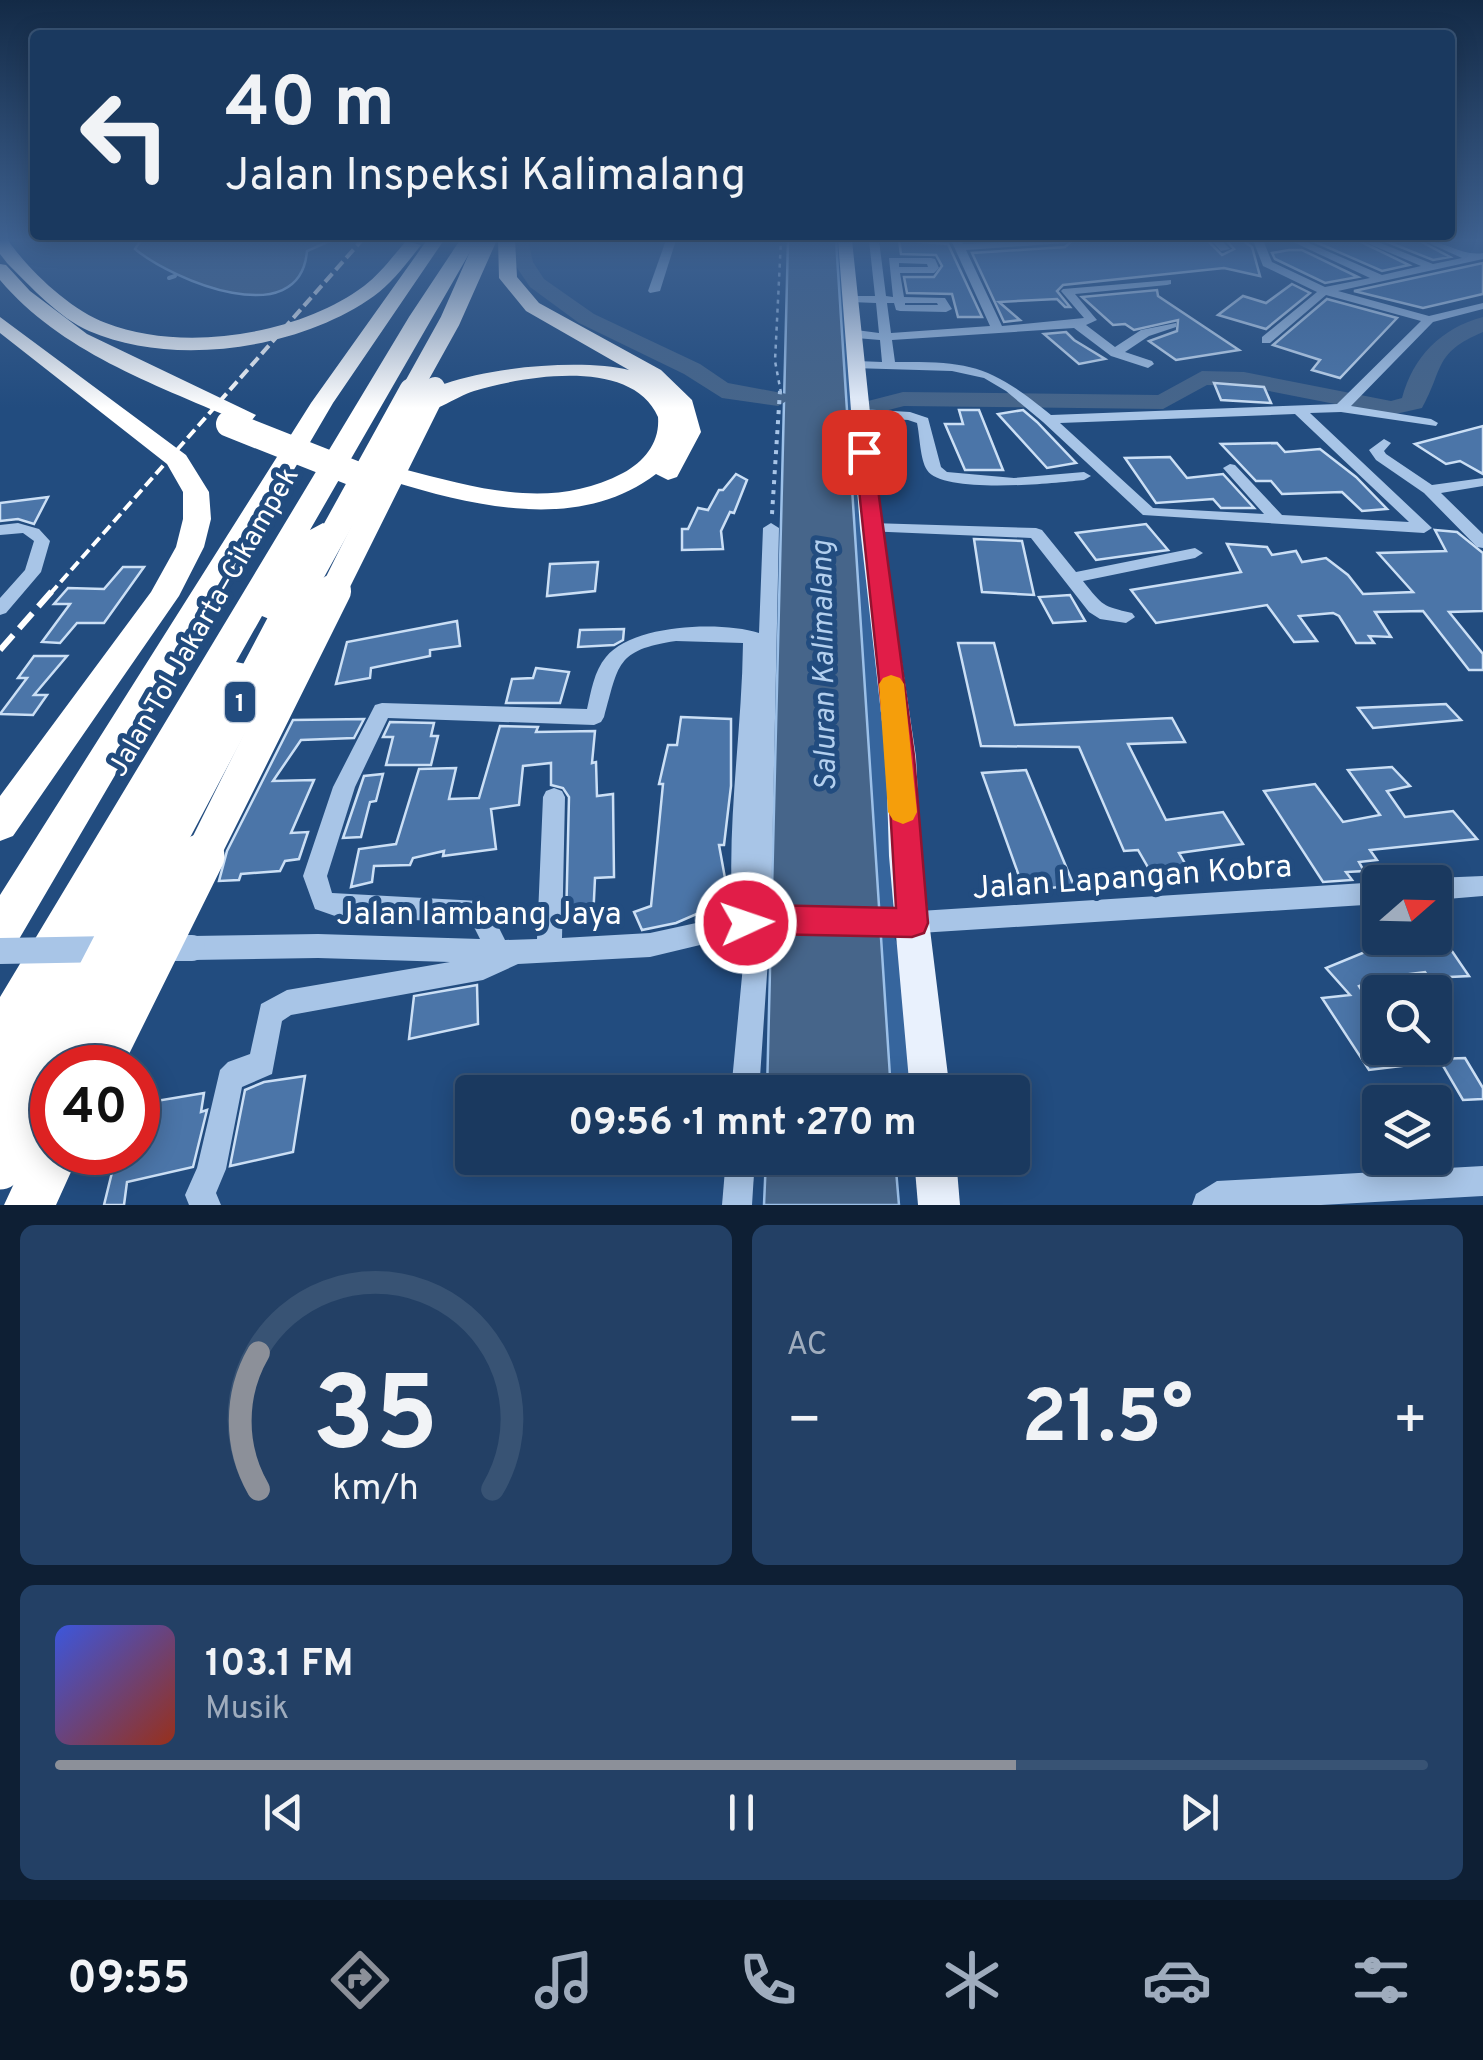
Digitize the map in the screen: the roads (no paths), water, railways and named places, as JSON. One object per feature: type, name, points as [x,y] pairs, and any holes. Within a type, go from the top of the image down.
[{"type":"highway","points":[[23,296],[31,306],[94,345],[237,420]]},
{"type":"highway","points":[[56,296],[96,327],[138,340],[184,342],[281,329],[342,307],[360,296]]},
{"type":"highway","name":"Jalan Tol Jakarta–Cikampek","points":[[0,932],[322,403],[396,296]]},
{"type":"highway","name":"Jalan Tol Jakarta–Cikampek","points":[[0,1040],[431,296]]},
{"type":"highway","name":"1","points":[[0,1168],[234,714],[461,296]]},
{"type":"highway","name":"1","points":[[108,1045],[480,296]]},
{"type":"highway","points":[[0,297],[90,359],[237,420],[493,517],[562,517],[614,504],[651,486],[688,445],[692,429],[685,404],[666,384],[562,327],[524,296]]},
{"type":"highway","points":[[0,323],[177,460],[196,492],[197,519],[190,547],[164,596],[0,825]]},
{"type":"highway","points":[[0,1102],[293,578],[386,432],[432,397],[469,383],[550,370],[583,370],[630,380],[659,399],[670,424],[668,441],[653,464],[632,479],[573,500],[540,504],[481,500],[396,482]]},
{"type":"highway","points":[[30,1205],[44,1175]]},
{"type":"main road","points":[[851,296],[872,528],[900,756],[900,923],[927,1075]]},
{"type":"main road","points":[[936,1175],[939,1205]]},
{"type":"street","points":[[883,296],[889,367]]},
{"type":"street","points":[[851,300],[898,300],[898,296]]},
{"type":"street","points":[[982,296],[997,328]]},
{"type":"street","points":[[856,334],[888,337],[1092,320],[1072,296]]},
{"type":"street","points":[[1266,340],[1318,296]]},
{"type":"street","points":[[1343,296],[1430,320]]},
{"type":"street","points":[[1346,402],[1430,320],[1483,306]]},
{"type":"street","points":[[1077,324],[1115,353],[1148,364]]},
{"type":"street","points":[[1115,353],[1145,333],[1172,325]]},
{"type":"street","points":[[856,365],[966,370],[987,375],[1048,419],[1149,512],[1424,528],[1300,410]]},
{"type":"street","points":[[1048,419],[1300,410],[1346,402],[1431,423]]},
{"type":"street","points":[[860,413],[910,416],[922,421],[934,469],[943,476],[1014,483],[1084,476]]},
{"type":"street","points":[[1384,443],[1376,450],[1381,457],[1429,490],[1483,543]]},
{"type":"street","points":[[1230,468],[1278,520]]},
{"type":"street","points":[[1429,490],[1483,482]]},
{"type":"street","points":[[0,530],[21,527],[36,532],[42,541],[34,572],[0,610]]},
{"type":"street","points":[[747,1075],[771,528]]},
{"type":"street","points":[[872,528],[1036,532],[1095,608],[1106,615],[1126,617]]},
{"type":"street","points":[[1072,578],[1195,553]]},
{"type":"street","points":[[206,1205],[200,1195],[212,1169],[230,1080],[238,1072],[259,1067],[265,1059],[270,1013],[301,1000],[483,968],[508,952],[479,912],[335,906],[323,900],[314,876],[344,787],[382,710],[594,717],[609,665],[625,650],[660,636],[698,632],[752,637],[752,710],[741,868],[756,921]]},
{"type":"street","points":[[548,950],[554,797]]},
{"type":"street","points":[[1452,888],[1483,886]]},
{"type":"street","name":"Jalan Lapangan Kobra","points":[[900,923],[1362,893]]},
{"type":"street","points":[[756,921],[900,923]]},
{"type":"street","name":"Jalan lambang Jaya","points":[[0,951],[318,946],[508,952],[650,945],[756,921]]},
{"type":"street","points":[[737,1205],[739,1175]]},
{"type":"street","points":[[1207,1205],[1217,1196],[1483,1181]]},
{"type":"water","name":"Saluran Kalimalang","points":[[787,296],[840,296],[890,1075],[767,1075]]},
{"type":"water","points":[[765,1175],[896,1175],[899,1205],[764,1205]]},
{"type":"waterway","points":[[552,296],[586,319],[692,369],[719,388],[744,396],[778,399]]},
{"type":"waterway","points":[[877,406],[903,399],[1163,402],[1202,378],[1244,379],[1391,408],[1413,403],[1422,375],[1436,353],[1456,337],[1483,324]]},
{"type":"railway","points":[[50,594],[312,296]]},
{"type":"railway","points":[[0,650],[52,591]]}]
